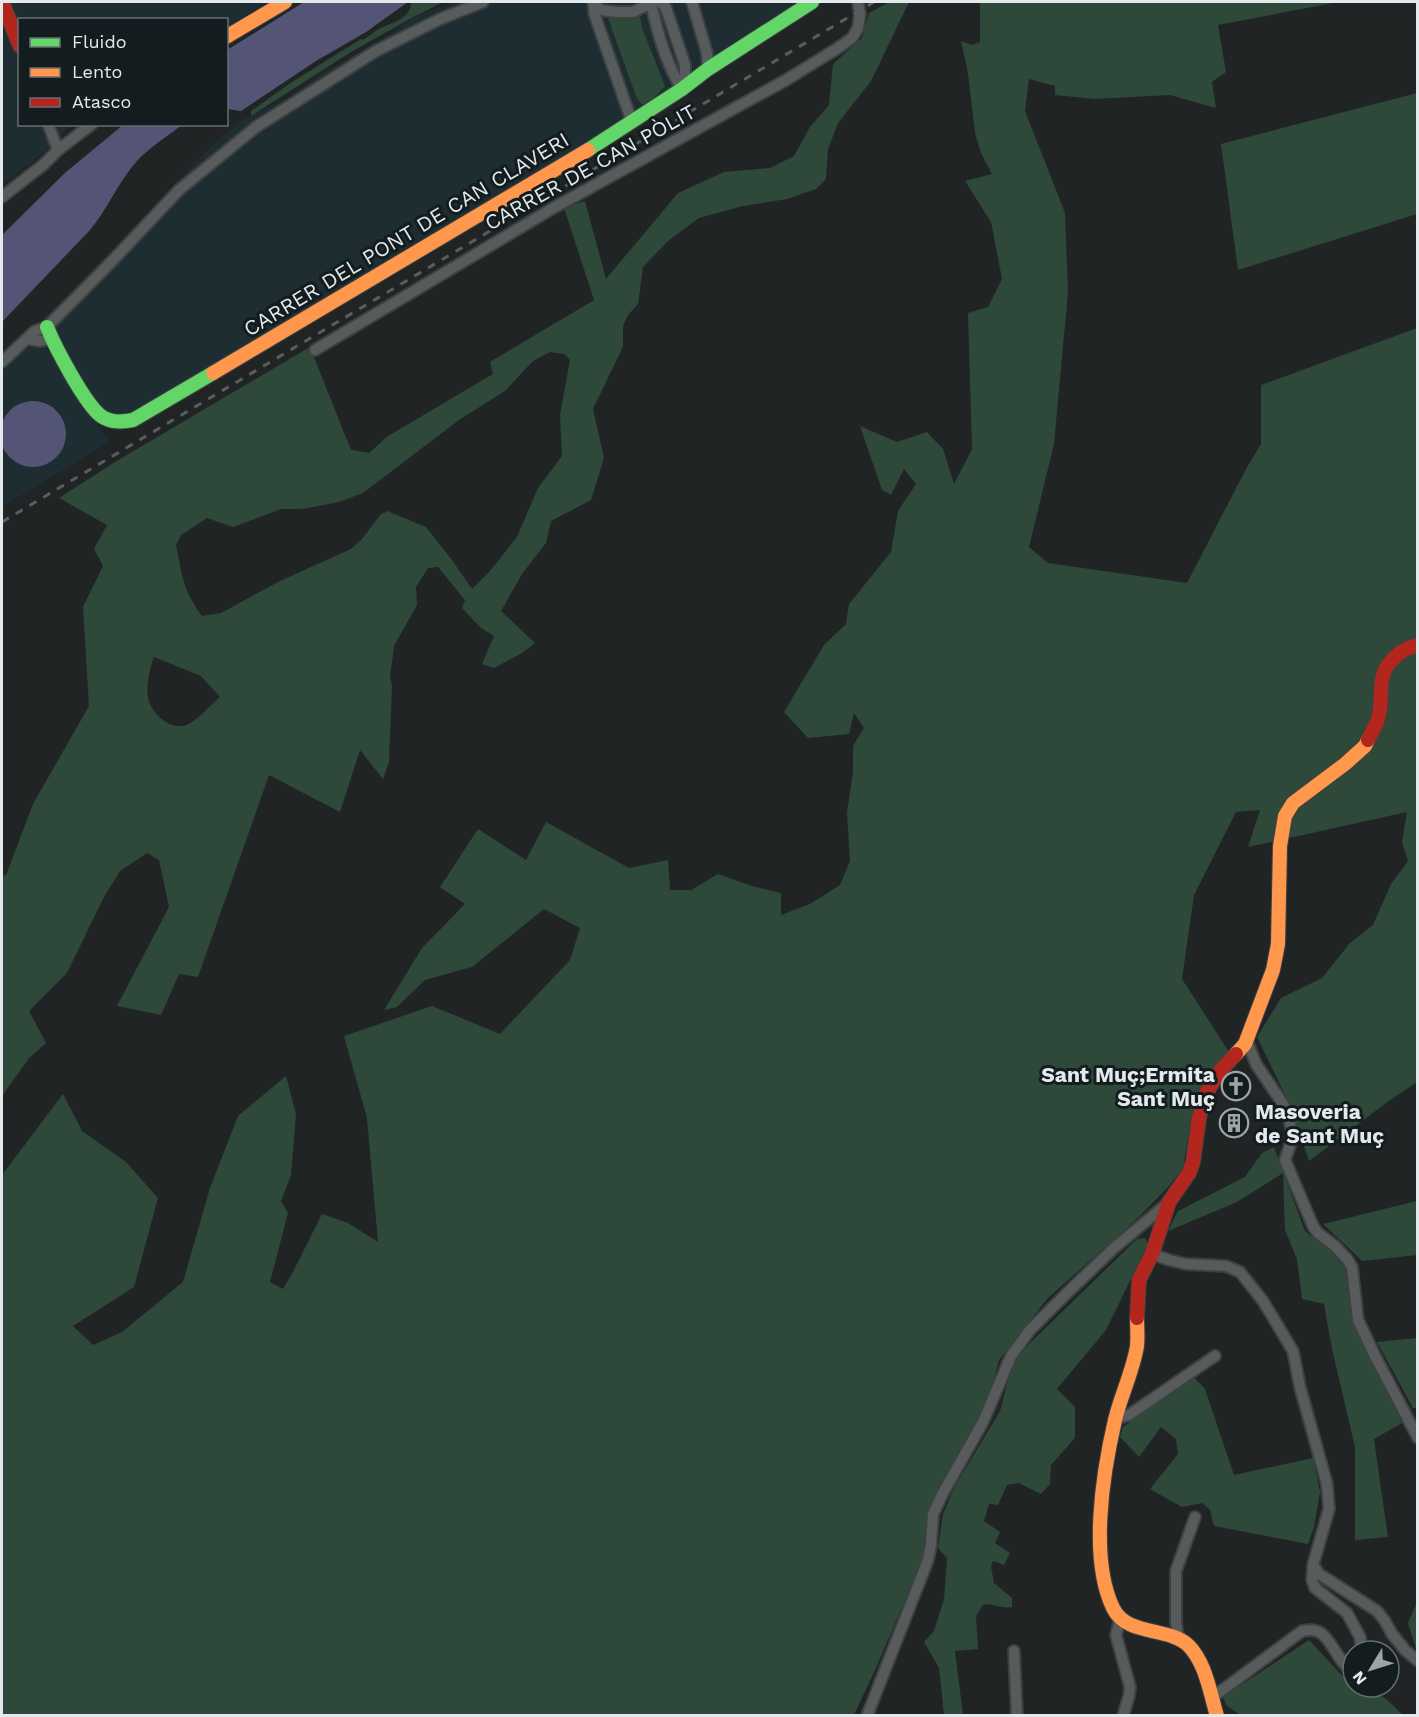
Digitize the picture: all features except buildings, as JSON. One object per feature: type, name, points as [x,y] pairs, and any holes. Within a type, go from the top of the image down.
[{"type":"street","points":[[2,2],[18,41]]},
{"type":"street","points":[[228,36],[285,2]]},
{"type":"street","points":[[2,362],[28,339],[40,341],[49,333],[179,190],[256,127],[376,51],[440,19],[483,2]]},
{"type":"street","points":[[594,2],[601,9],[633,12],[655,2]]},
{"type":"street","points":[[594,2],[594,13],[632,122]]},
{"type":"street","points":[[655,2],[654,17],[667,59],[682,89]]},
{"type":"street","points":[[655,2],[666,8],[685,65],[682,89]]},
{"type":"street","points":[[692,2],[707,53],[708,69]]},
{"type":"street","name":"CARRER DEL PONT DE CAN CLAVERI","points":[[49,333],[90,406],[101,416],[116,422],[133,420],[584,153],[812,2]]},
{"type":"street","name":"CARRER DE CAN PÒLIT","points":[[315,350],[555,207],[786,80],[838,48],[852,38],[858,28],[860,14],[858,2]]},
{"type":"street","points":[[49,126],[58,150]]},
{"type":"street","points":[[2,197],[89,126]]},
{"type":"street","points":[[867,1716],[928,1560],[933,1514],[983,1422],[1011,1356],[1030,1330],[1065,1295],[1171,1198],[1189,1173],[1193,1162],[1201,1104],[1219,1072],[1247,1041],[1276,958],[1279,927],[1279,859],[1285,816],[1293,803],[1302,795],[1345,764],[1365,746],[1378,720],[1382,700],[1382,678],[1399,652],[1418,645]]},
{"type":"street","points":[[1247,1041],[1256,1064],[1287,1110],[1293,1137],[1285,1160],[1306,1212],[1318,1233],[1335,1246],[1352,1267],[1358,1320],[1388,1383],[1418,1438]]},
{"type":"street","points":[[1171,1198],[1152,1254],[1139,1280],[1137,1345],[1115,1419],[1105,1472],[1099,1530],[1104,1581],[1113,1609],[1120,1619],[1147,1630],[1178,1638],[1189,1646],[1203,1667],[1217,1716]]},
{"type":"street","points":[[1152,1254],[1186,1264],[1226,1266],[1240,1272],[1263,1301],[1293,1351],[1300,1387],[1327,1484],[1329,1509],[1313,1565],[1312,1580],[1315,1588],[1347,1613],[1360,1639]]},
{"type":"street","points":[[1115,1419],[1130,1415],[1215,1356]]},
{"type":"street","points":[[1178,1638],[1176,1571],[1195,1517]]},
{"type":"street","points":[[1313,1565],[1319,1574],[1377,1611],[1405,1650],[1418,1661]]},
{"type":"street","points":[[1120,1619],[1116,1635],[1130,1687],[1123,1716]]},
{"type":"street","points":[[1213,1697],[1302,1631],[1313,1630],[1322,1634],[1341,1660]]},
{"type":"street","points":[[1014,1651],[1017,1716]]},
{"type":"shaded area","points":[[2,2],[268,2],[228,26],[228,18],[18,18],[18,126],[70,126],[44,153],[2,184]]},
{"type":"shaded area","points":[[456,2],[824,2],[722,67],[653,117],[172,401],[107,425],[36,326],[94,271],[209,148],[240,121],[287,98],[321,74],[392,33],[415,16]]},
{"type":"shaded area","points":[[34,347],[51,352],[82,407],[111,441],[2,507],[2,368],[18,353]]},
{"type":"green space","points":[[413,2],[444,2],[351,52],[251,116],[251,111],[292,82],[361,39],[363,40],[404,17]]},
{"type":"green space","points":[[889,2],[909,2],[871,81],[838,123],[828,149],[826,179],[816,189],[787,199],[743,206],[699,218],[668,241],[643,267],[638,304],[628,315],[623,326],[623,347],[593,409],[604,458],[591,500],[551,521],[546,543],[522,574],[501,611],[535,643],[494,668],[482,664],[494,636],[481,628],[462,608],[465,600],[438,567],[428,568],[416,587],[417,605],[394,646],[390,678],[392,685],[389,762],[383,779],[360,750],[340,812],[269,775],[198,977],[179,974],[161,1015],[117,1006],[169,907],[159,860],[147,853],[120,871],[104,897],[67,973],[29,1011],[46,1043],[29,1058],[2,1096],[2,876],[6,875],[33,804],[89,706],[83,607],[103,566],[94,549],[107,525],[59,498],[115,462],[310,347],[351,450],[369,453],[388,436],[493,374],[490,362],[594,300],[564,208],[585,201],[606,279],[678,193],[724,172],[770,168],[794,156],[810,127],[829,105],[833,64],[862,38],[869,13]],"holes":[[[550,352],[564,354],[570,360],[560,415],[562,456],[538,488],[517,537],[490,571],[472,589],[426,527],[387,511],[380,515],[362,539],[351,549],[280,581],[221,613],[202,616],[187,590],[182,574],[176,545],[181,535],[207,518],[233,527],[281,509],[302,509],[339,502],[363,493],[459,420],[505,391],[533,361]],[[154,657],[201,676],[220,697],[189,724],[182,726],[169,724],[157,715],[148,697],[149,677]]]},
{"type":"green space","points":[[980,2],[1338,2],[1218,25],[1226,72],[1212,82],[1216,108],[1170,95],[1095,99],[1055,95],[1055,86],[1029,79],[1025,111],[1065,213],[1068,292],[1054,444],[1029,547],[1048,563],[1187,583],[1261,444],[1261,385],[1417,328],[1417,1082],[1309,1161],[1290,1105],[1257,1037],[1281,998],[1322,978],[1350,943],[1373,925],[1391,884],[1408,861],[1402,842],[1407,812],[1248,847],[1260,810],[1236,812],[1194,895],[1182,979],[1229,1052],[1202,1086],[1192,1115],[1183,1168],[1140,1216],[1048,1298],[999,1360],[993,1383],[975,1426],[928,1513],[925,1553],[854,1715],[2,1715],[2,1175],[63,1094],[82,1131],[126,1162],[158,1198],[134,1287],[73,1326],[93,1345],[122,1332],[183,1282],[210,1188],[238,1116],[286,1076],[296,1114],[291,1175],[281,1201],[288,1213],[270,1282],[283,1289],[322,1214],[348,1223],[378,1242],[367,1118],[344,1036],[432,1006],[500,1034],[570,960],[580,928],[544,909],[472,967],[425,980],[397,1007],[384,1010],[422,948],[465,904],[440,887],[478,829],[526,860],[546,822],[629,868],[668,860],[670,890],[691,890],[718,874],[781,893],[781,915],[810,904],[840,885],[850,861],[847,813],[853,772],[853,746],[864,728],[854,713],[849,734],[808,738],[784,712],[824,645],[846,624],[849,604],[891,552],[898,511],[916,484],[904,469],[891,495],[882,490],[860,426],[897,442],[927,432],[943,449],[954,484],[972,449],[968,313],[988,307],[1002,279],[991,222],[965,181],[992,174],[981,153],[975,133],[968,73],[961,41],[972,45],[980,42]]},
{"type":"green space","points":[[640,15],[642,28],[665,86],[652,100],[643,105],[637,99],[608,18]]},
{"type":"green space","points":[[1417,93],[1417,214],[1238,270],[1221,144]]},
{"type":"green space","points":[[1274,1147],[1305,1231],[1332,1252],[1345,1268],[1351,1316],[1402,1423],[1374,1439],[1388,1537],[1355,1540],[1355,1447],[1324,1304],[1302,1299],[1297,1259],[1285,1230],[1283,1173],[1237,1202],[1168,1231],[1178,1211],[1245,1177],[1262,1153]]},
{"type":"green space","points":[[1417,1201],[1417,1255],[1362,1261],[1323,1224]]},
{"type":"green space","points":[[1145,1238],[1148,1244],[1106,1330],[1057,1389],[1075,1407],[1075,1438],[1051,1465],[1050,1484],[1041,1494],[1019,1483],[1007,1485],[998,1505],[989,1504],[984,1521],[1000,1532],[995,1543],[1010,1553],[1004,1565],[993,1561],[991,1567],[994,1583],[1012,1598],[1012,1607],[983,1605],[976,1616],[978,1649],[955,1651],[963,1715],[944,1715],[939,1668],[924,1642],[934,1631],[944,1599],[947,1558],[938,1548],[943,1514],[955,1486],[1000,1411],[1008,1380],[1017,1358],[1137,1239]]},
{"type":"green space","points":[[1417,1338],[1417,1408],[1413,1408],[1377,1342]]},
{"type":"green space","points":[[1194,1377],[1205,1389],[1234,1475],[1313,1458],[1320,1492],[1314,1527],[1308,1544],[1214,1526],[1210,1510],[1202,1503],[1182,1507],[1150,1489],[1178,1454],[1176,1439],[1161,1427],[1139,1457],[1120,1437],[1123,1427]]},
{"type":"green space","points":[[1417,1602],[1417,1652],[1408,1623]]},
{"type":"green space","points":[[1309,1640],[1341,1674],[1341,1699],[1385,1699],[1403,1715],[1240,1715],[1226,1705],[1223,1697]]},
{"type":"water","points":[[304,2],[408,2],[366,32],[316,61],[241,111],[228,109],[228,49]]},
{"type":"water","points":[[122,126],[181,126],[137,161],[90,230],[2,322],[2,235],[66,172]]},
{"type":"water","points":[[33,401],[46,403],[56,411],[64,421],[66,434],[64,447],[56,457],[46,465],[33,467],[20,465],[10,457],[2,447],[0,434],[2,421],[10,411],[20,403]]},
{"type":"railway","points":[[2,522],[874,2]]},
{"type":"traffic: fast","points":[[588,150],[812,2]]},
{"type":"traffic: fast","points":[[47,327],[79,388],[94,410],[109,420],[133,420],[213,373]]},
{"type":"traffic: slow","points":[[228,36],[285,2]]},
{"type":"traffic: slow","points":[[213,373],[588,150]]},
{"type":"traffic: slow","points":[[1236,1054],[1245,1044],[1273,970],[1278,944],[1280,846],[1285,816],[1293,803],[1345,764],[1365,746],[1368,740]]},
{"type":"traffic: slow","points":[[1137,1318],[1135,1355],[1115,1420],[1106,1464],[1100,1515],[1102,1565],[1106,1588],[1119,1617],[1137,1627],[1180,1639],[1188,1645],[1203,1669],[1217,1716]]},
{"type":"traffic: jam","points":[[2,2],[18,41]]},
{"type":"traffic: jam","points":[[1368,740],[1379,714],[1382,680],[1386,668],[1400,653],[1418,645]]},
{"type":"traffic: jam","points":[[1137,1318],[1139,1280],[1152,1254],[1169,1202],[1189,1173],[1193,1162],[1204,1097],[1219,1072],[1236,1054]]},
{"type":"place","name":"Sant Muç;Ermita Sant Muç","points":[[1236,1086]]},
{"type":"place","name":"Masoveria de Sant Muç","points":[[1234,1123]]}]
